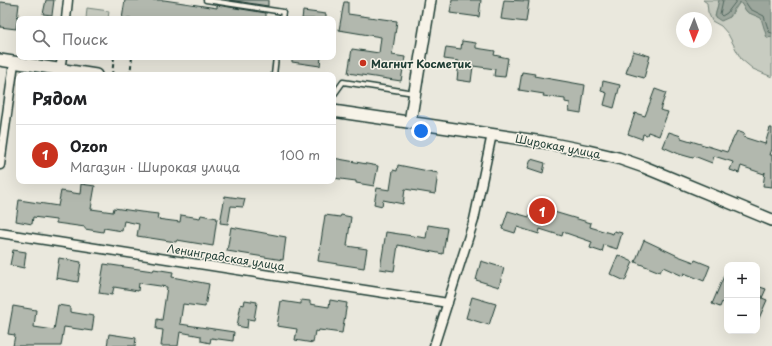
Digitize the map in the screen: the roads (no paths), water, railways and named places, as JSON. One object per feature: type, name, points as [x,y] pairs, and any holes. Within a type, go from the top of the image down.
[{"type":"street","points":[[66,16],[68,0]]},
{"type":"street","points":[[410,122],[430,0]]},
{"type":"street","points":[[0,60],[74,72]]},
{"type":"street","points":[[60,70],[62,60]]},
{"type":"street","points":[[0,165],[14,63]]},
{"type":"street","name":"Широкая улица","points":[[336,111],[492,134],[588,150],[644,167],[772,220]]},
{"type":"street","points":[[434,346],[474,220],[492,134]]},
{"type":"street","name":"Ленинградская улица","points":[[0,234],[448,303]]},
{"type":"lane","points":[[206,0],[283,12],[282,16]]},
{"type":"lane","points":[[274,72],[276,60]]},
{"type":"lane","points":[[336,92],[343,82],[414,93]]},
{"type":"water","points":[[719,0],[772,0],[772,37],[767,38],[761,18],[747,12],[740,2],[730,17],[721,21],[715,17]]},
{"type":"place","name":"Магнит Косметик","points":[[363,63]]},
{"type":"place","name":"Ozon","points":[[542,211]]}]
